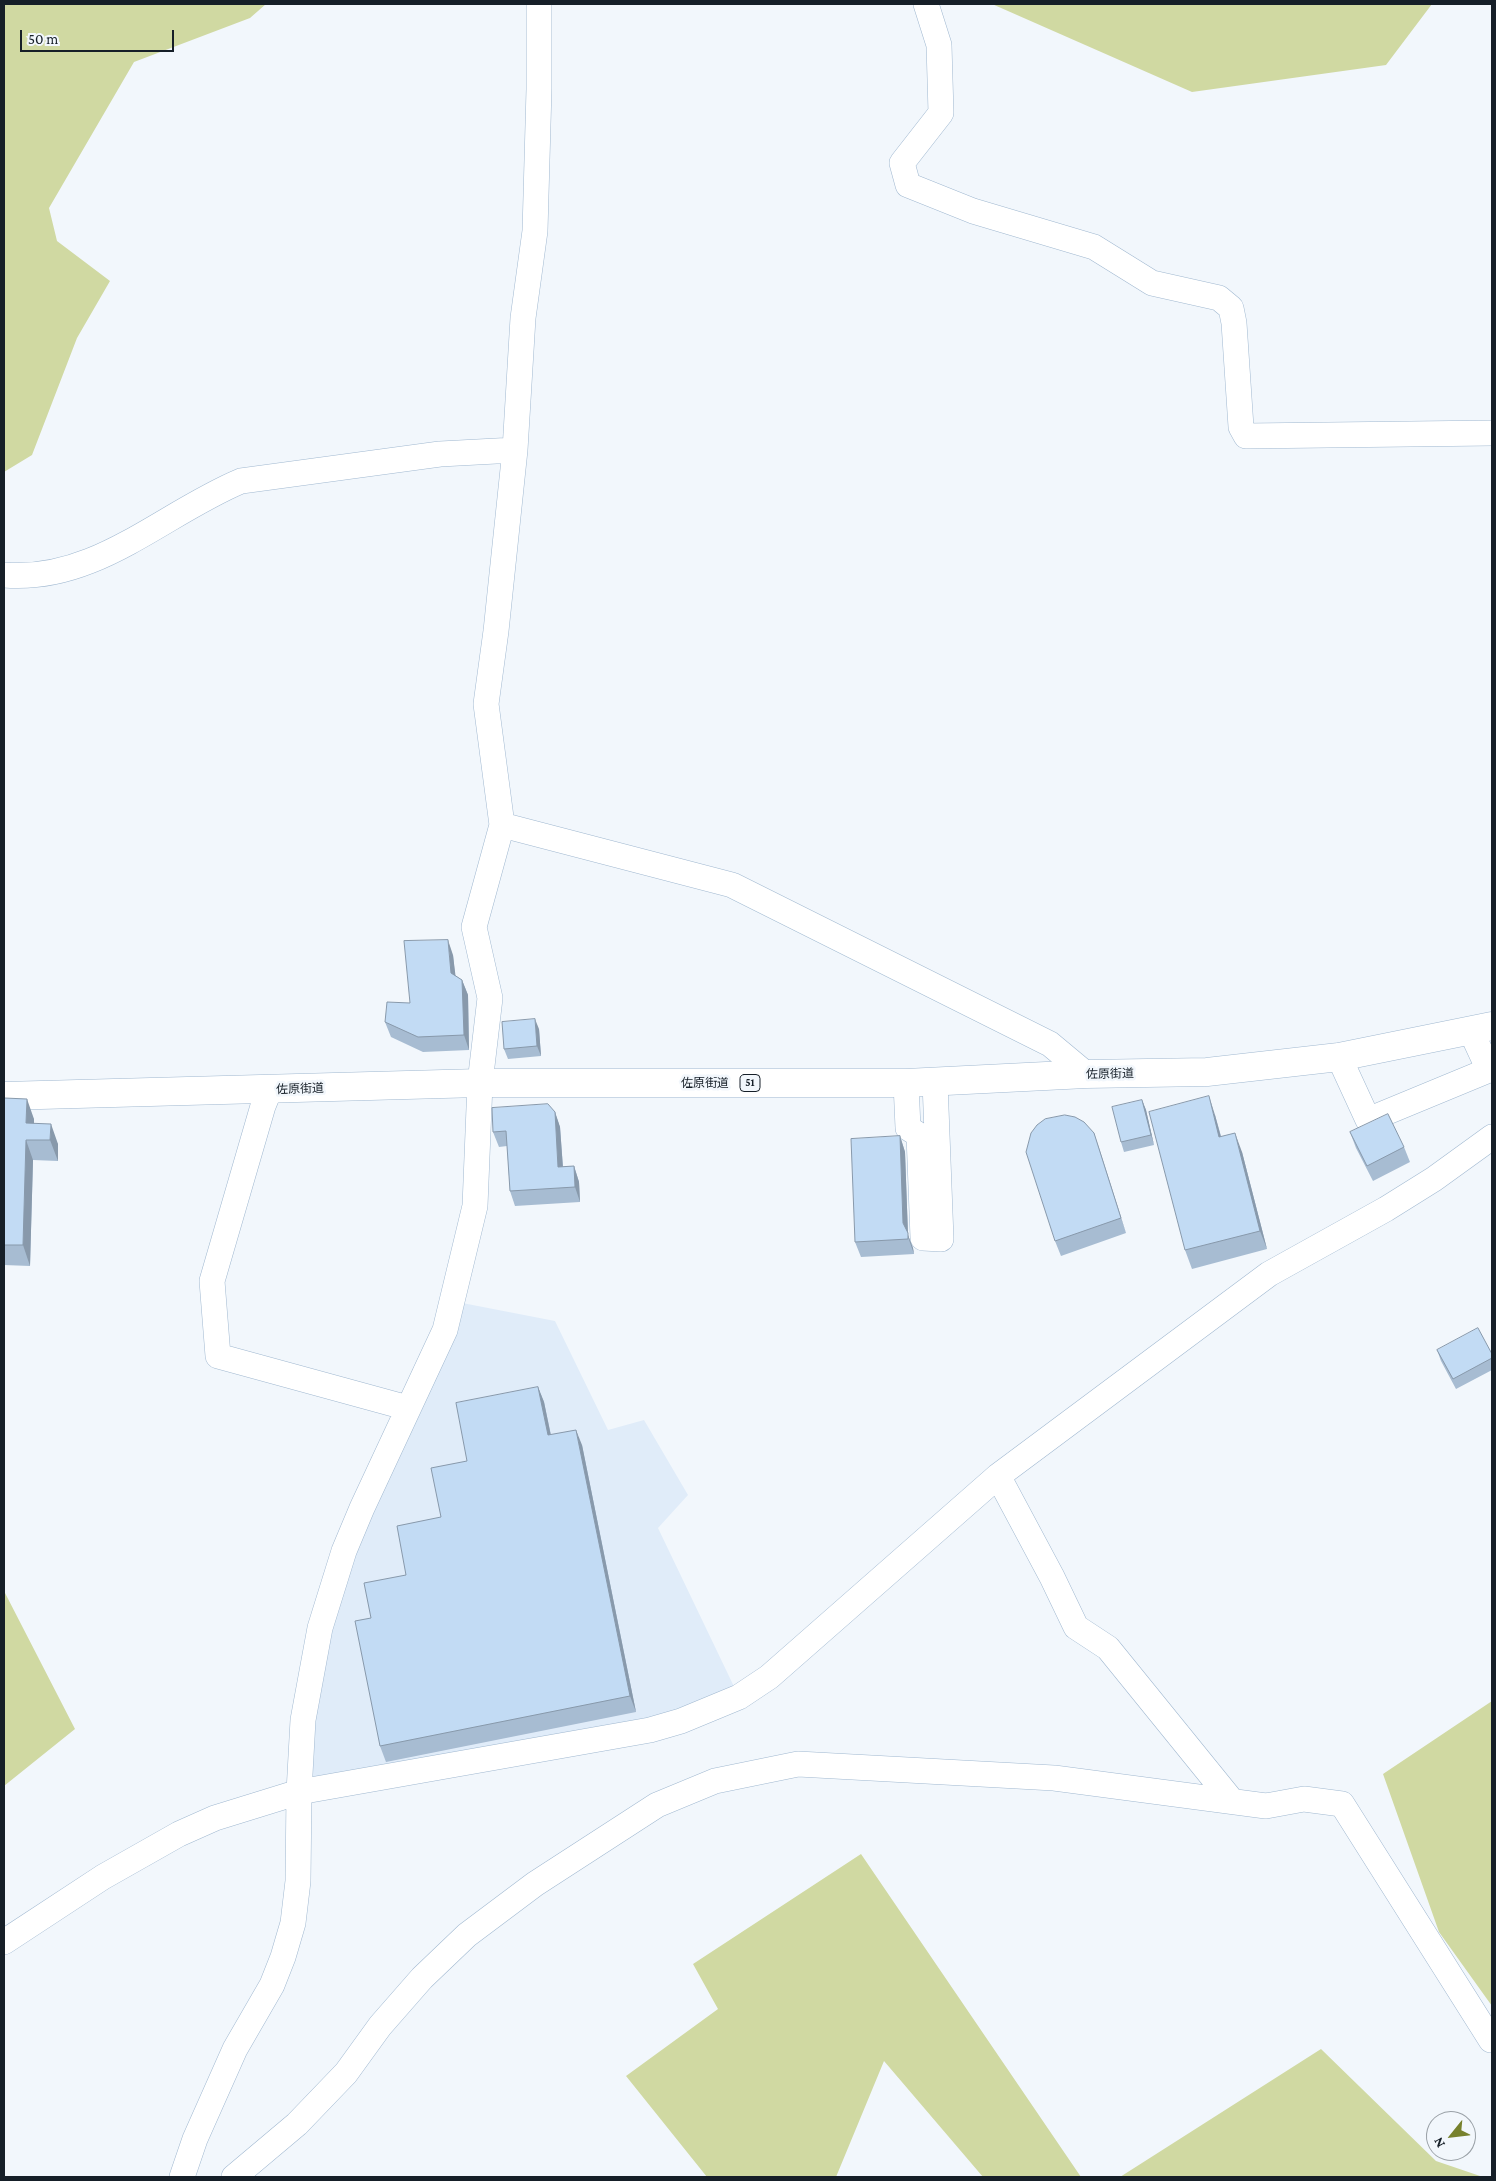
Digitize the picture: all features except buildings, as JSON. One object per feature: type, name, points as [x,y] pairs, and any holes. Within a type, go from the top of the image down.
[{"type":"highway","name":"佐原街道","points":[[4,1096],[480,1083],[906,1083],[1086,1074],[1207,1072],[1339,1057],[1482,1028]]},
{"type":"street","points":[[182,2177],[195,2139],[235,2049],[272,1985],[293,1923],[298,1881],[299,1792],[303,1720],[320,1628],[344,1551],[362,1508],[445,1330],[475,1206],[480,1083],[490,998],[474,927],[502,825],[486,704],[496,631],[515,450],[523,318],[535,231],[539,4]]},
{"type":"street","points":[[926,4],[939,45],[941,113],[902,163],[908,186],[973,211],[1094,247],[1152,283],[1219,298],[1230,308],[1234,323],[1240,427],[1246,436],[1492,433]]},
{"type":"street","points":[[4,575],[17,576],[69,570],[114,551],[222,489],[241,481],[440,454],[515,450]]},
{"type":"street","points":[[502,825],[732,885],[1050,1044],[1086,1074]]},
{"type":"street","points":[[1339,1057],[1368,1120],[1489,1070],[1482,1028]]},
{"type":"street","points":[[906,1083],[908,1128],[919,1134],[923,1238],[941,1239],[935,1082]]},
{"type":"street","points":[[270,1089],[263,1106],[212,1281],[218,1356],[408,1408]]},
{"type":"street","points":[[4,1942],[103,1877],[179,1834],[215,1818],[299,1792],[650,1730],[739,1697],[769,1677],[998,1476],[1269,1274],[1386,1209],[1492,1137]]},
{"type":"street","points":[[998,1476],[1052,1577],[1076,1627],[1108,1648],[1232,1801]]},
{"type":"street","points":[[234,2177],[297,2124],[346,2073],[380,2026],[410,1992],[467,1935],[535,1884],[657,1805],[715,1781],[798,1764],[1054,1778],[1266,1806],[1304,1799],[1342,1804],[1491,2040]]},
{"type":"shaded area","points":[[452,1301],[555,1321],[608,1430],[644,1420],[688,1495],[658,1528],[739,1697],[681,1721],[299,1792],[313,1658]]},
{"type":"green space","points":[[4,4],[266,4],[250,18],[134,62],[49,208],[57,241],[110,281],[77,338],[32,455],[4,472]]},
{"type":"green space","points":[[992,4],[1432,4],[1386,65],[1192,92]]},
{"type":"green space","points":[[4,1591],[75,1729],[4,1786]]},
{"type":"green space","points":[[1492,1701],[1492,2006],[1439,1932],[1383,1774]]},
{"type":"green space","points":[[861,1854],[1081,2177],[983,2177],[884,2061],[836,2177],[707,2177],[626,2076],[718,2009],[693,1964]]},
{"type":"green space","points":[[1321,2049],[1426,2151],[1426,2161],[1436,2161],[1483,2177],[1120,2177]]}]
